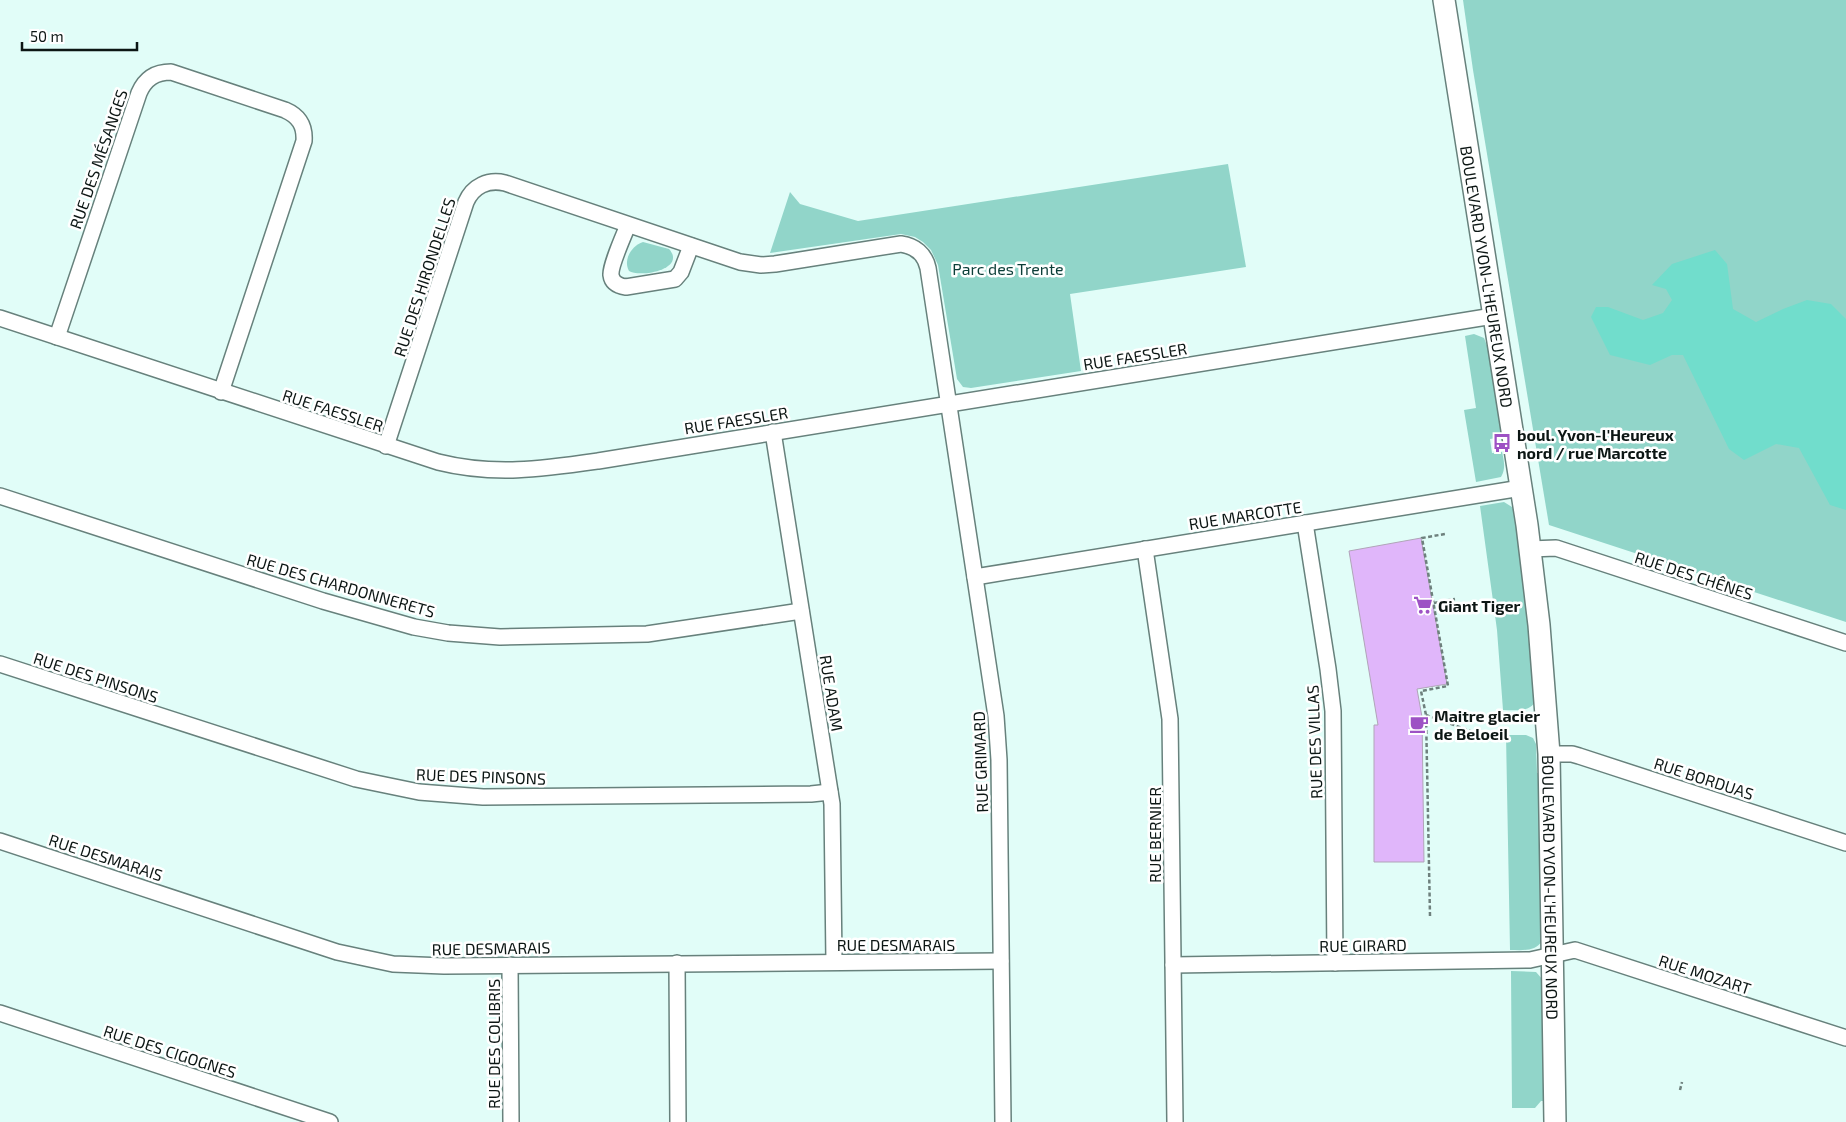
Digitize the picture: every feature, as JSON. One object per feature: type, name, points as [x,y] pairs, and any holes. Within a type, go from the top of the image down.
[{"type":"street","name":"BOULEVARD YVON-L'HEUREUX NORD","points":[[1444,0],[1521,488],[1541,643],[1549,754],[1555,1122]]},
{"type":"street","name":"RUE DES MÉSANGES","points":[[57,337],[144,83],[156,74],[171,72],[222,89],[290,112],[300,122],[304,136],[300,156],[222,392]]},
{"type":"street","name":"RUE DES HIRONDELLES","points":[[386,446],[466,202],[475,189],[484,184],[499,182],[740,262],[761,265],[892,245],[906,245],[915,249],[925,259],[928,268],[948,403]]},
{"type":"street","points":[[628,225],[611,273],[614,282],[619,286],[628,287],[672,281],[680,275],[690,246]]},
{"type":"street","name":"RUE FAESSLER","points":[[0,318],[386,446],[452,466],[486,470],[521,471],[559,467],[1494,316]]},
{"type":"street","name":"RUE GRIMARD","points":[[948,403],[998,728],[1003,1122]]},
{"type":"street","name":"RUE ADAM","points":[[773,432],[830,792],[833,824],[834,962]]},
{"type":"street","name":"RUE MARCOTTE","points":[[975,577],[1521,488]]},
{"type":"street","name":"RUE DES CHARDONNERETS","points":[[1,501],[323,601],[405,625],[448,633],[500,637],[647,634],[801,611]]},
{"type":"street","name":"RUE DES VILLAS","points":[[1305,523],[1333,711],[1335,963]]},
{"type":"street","name":"RUE DES CHÊNES","points":[[1530,549],[1556,548],[1846,643]]},
{"type":"street","name":"RUE BERNIER","points":[[1145,549],[1170,719],[1175,1122]]},
{"type":"street","name":"RUE DES PINSONS","points":[[0,664],[334,773],[403,790],[483,797],[811,794],[830,792]]},
{"type":"street","name":"RUE BORDUAS","points":[[1549,754],[1572,754],[1579,756],[1846,843]]},
{"type":"street","name":"RUE DESMARAIS","points":[[0,841],[351,956],[407,965],[1002,961]]},
{"type":"street","name":"RUE MOZART","points":[[1553,954],[1574,950],[1846,1038]]},
{"type":"street","name":"RUE GIRARD","points":[[1173,964],[1530,960],[1553,954]]},
{"type":"street","points":[[677,963],[678,1122]]},
{"type":"street","name":"RUE DES COLIBRIS","points":[[510,965],[511,1122]]},
{"type":"street","name":"RUE DES CIGOGNES","points":[[0,1013],[330,1122]]},
{"type":"path","points":[[1430,916],[1424,724],[1426,715],[1421,702],[1421,691],[1448,686],[1422,538],[1445,534]]},
{"type":"path","points":[[1433,603],[1455,599]]},
{"type":"path","points":[[1426,715],[1480,734]]},
{"type":"path","points":[[1680,1090],[1682,1082]]},
{"type":"green space","points":[[1463,0],[1846,0],[1846,622],[1549,525]]},
{"type":"green space","name":"Parc des Trente","points":[[1228,164],[1246,267],[1070,294],[1081,371],[971,388],[963,387],[957,379],[938,265],[931,250],[915,237],[901,234],[770,253],[790,192],[800,204],[858,221]]},
{"type":"green space","points":[[643,242],[669,249],[673,256],[672,262],[667,267],[651,272],[635,273],[629,271],[627,262],[629,254]]},
{"type":"green space","points":[[1474,334],[1484,338],[1488,348],[1502,437],[1490,439],[1492,453],[1502,452],[1504,465],[1501,477],[1476,482],[1464,410],[1476,408],[1465,336]]},
{"type":"green space","points":[[1504,502],[1512,507],[1515,514],[1527,600],[1536,701],[1525,709],[1517,710],[1503,710],[1497,630],[1480,506]]},
{"type":"green space","points":[[1506,735],[1526,735],[1533,738],[1536,744],[1537,773],[1540,773],[1542,941],[1532,949],[1524,950],[1510,950]]},
{"type":"green space","points":[[1511,971],[1536,972],[1543,980],[1544,1101],[1541,1101],[1535,1108],[1512,1108]]},
{"type":"shaded area","points":[[1715,250],[1727,264],[1733,309],[1756,322],[1807,300],[1831,304],[1846,319],[1846,510],[1830,505],[1799,448],[1776,444],[1744,460],[1729,449],[1683,355],[1672,355],[1650,365],[1610,355],[1591,317],[1596,307],[1608,307],[1643,320],[1663,313],[1672,300],[1666,289],[1652,285],[1672,264]]},
{"type":"building","points":[[1421,538],[1447,684],[1417,689],[1422,717],[1424,862],[1374,862],[1374,725],[1378,725],[1349,551]]},
{"type":"place","name":"boul. Yvon-l'Heureux nord / rue Marcotte","points":[[1502,443]]},
{"type":"place","name":"Giant Tiger","points":[[1423,605]]},
{"type":"place","name":"Maitre glacier de Beloeil","points":[[1419,724]]}]
